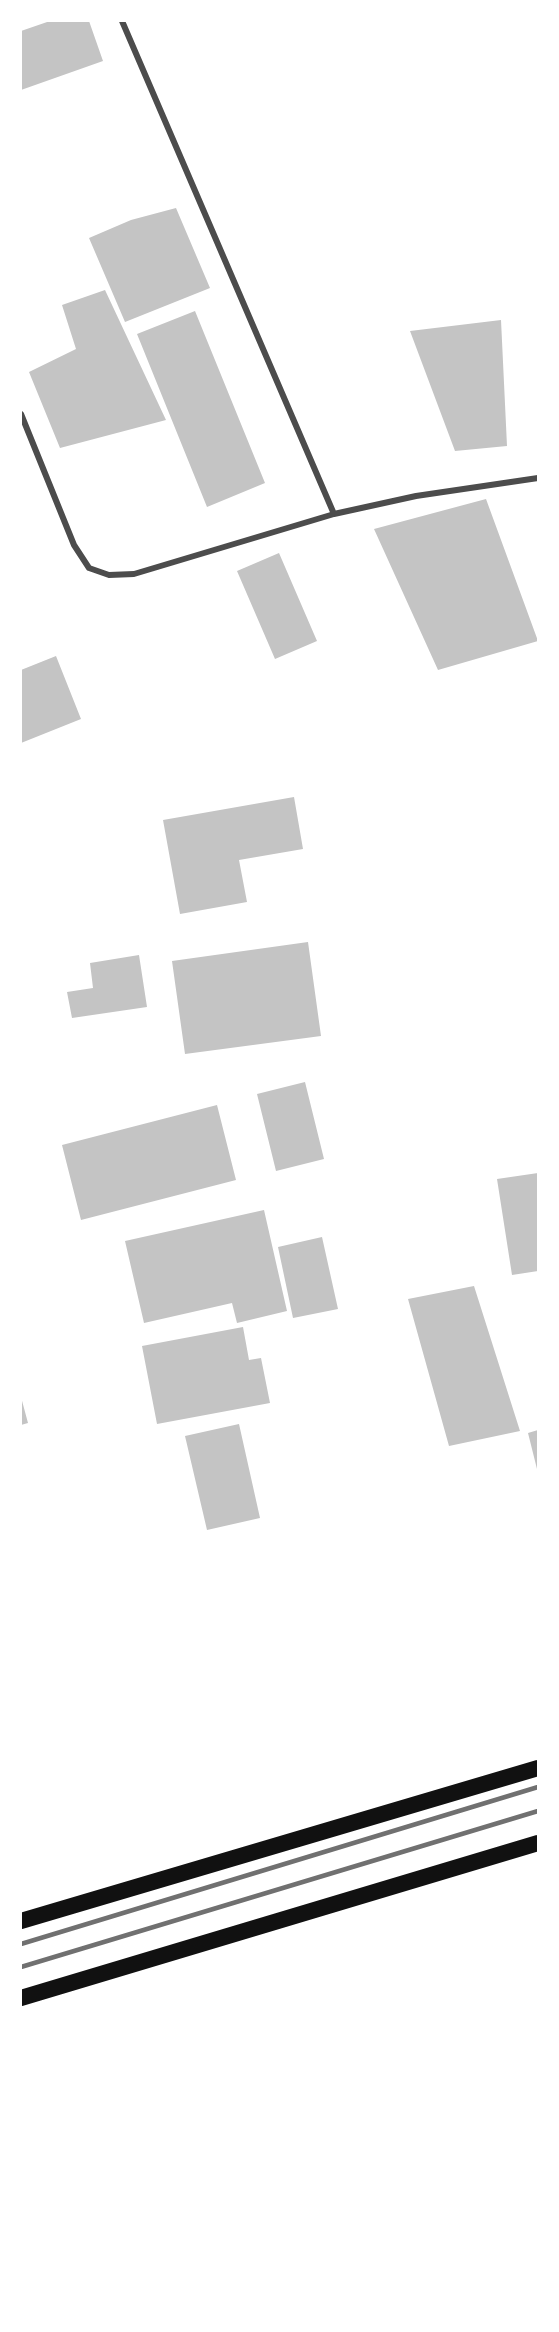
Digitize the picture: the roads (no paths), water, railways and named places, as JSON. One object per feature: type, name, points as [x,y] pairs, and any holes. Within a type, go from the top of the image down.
[{"type":"highway","points":[[21,1921],[538,1768]]},
{"type":"highway","points":[[21,1998],[538,1843]]},
{"type":"street","points":[[122,21],[334,514]]},
{"type":"street","points":[[21,414],[74,545],[89,568],[109,575],[134,574],[334,514],[416,496],[538,478]]},
{"type":"railway","points":[[21,1944],[538,1787]]},
{"type":"railway","points":[[21,1967],[538,1811]]}]
